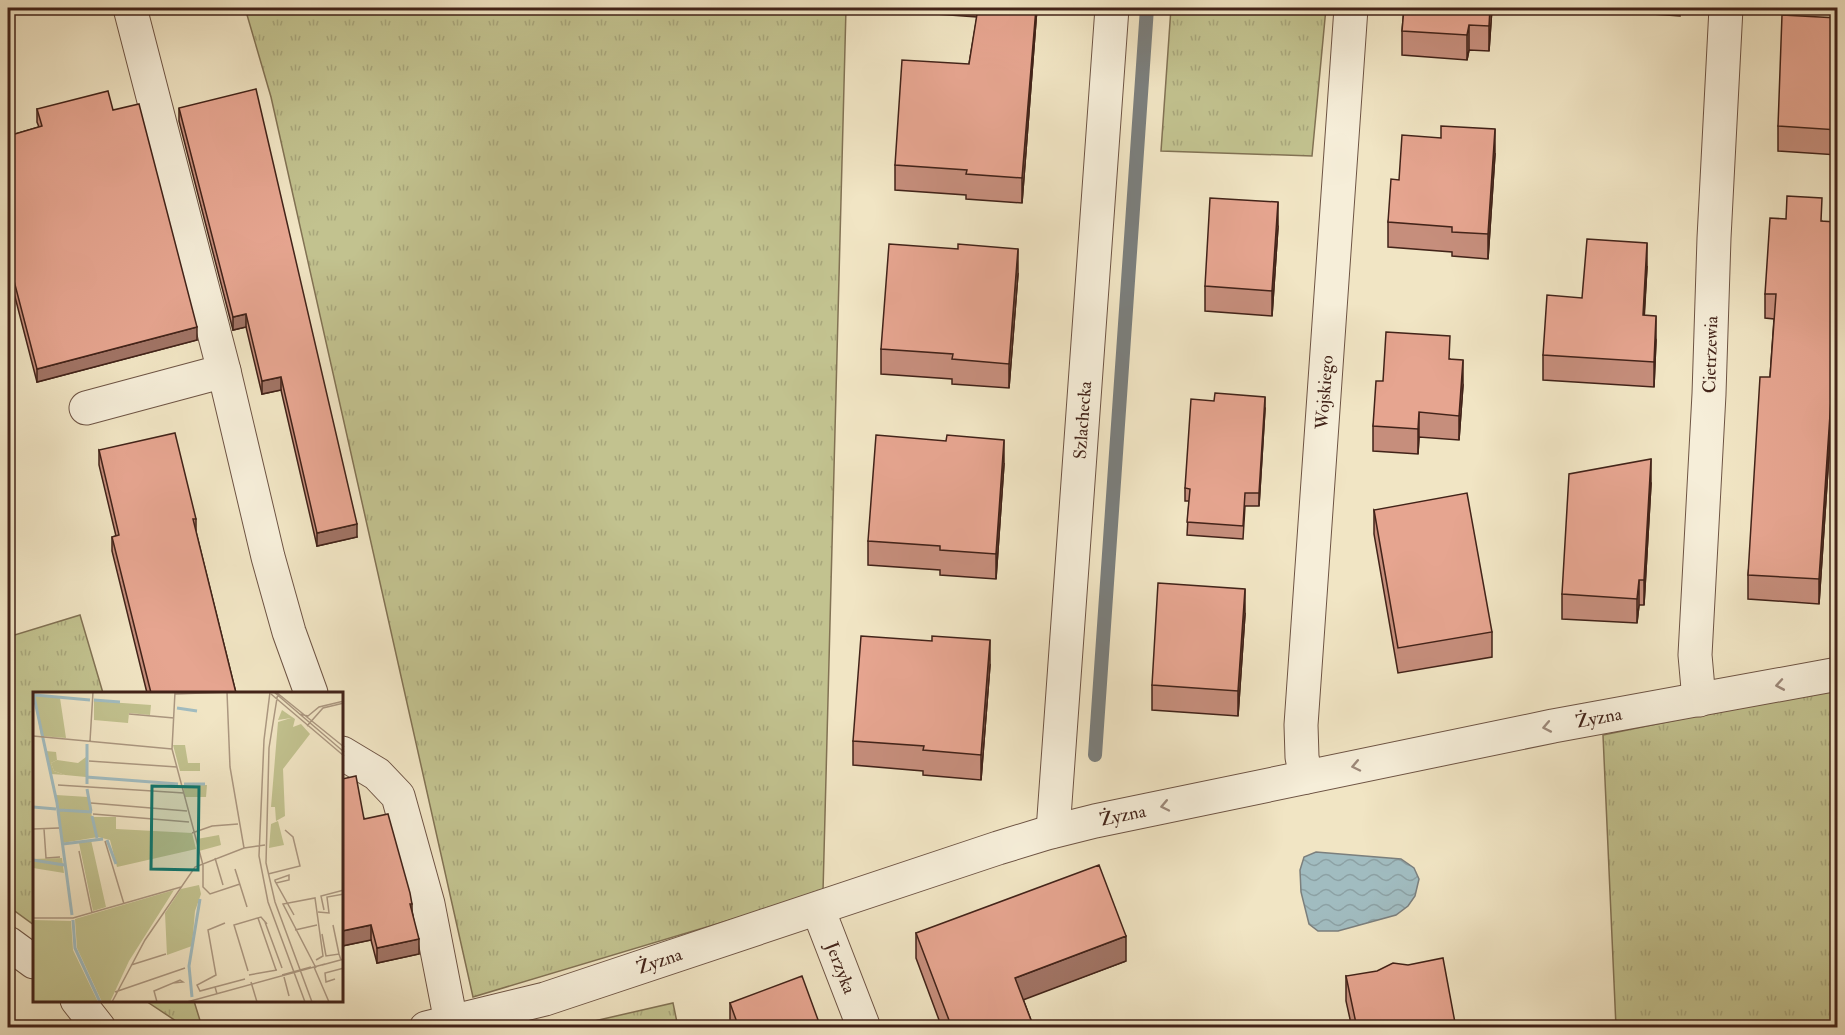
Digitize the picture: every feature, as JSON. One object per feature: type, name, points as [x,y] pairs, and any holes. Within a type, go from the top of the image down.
[{"type":"street","points":[[130,8],[224,371],[268,557],[289,632],[310,692]]},
{"type":"street","name":"Szlachecka","points":[[1053,831],[1112,8]]},
{"type":"street","name":"Wojskiego","points":[[1306,777],[1302,758],[1301,725],[1351,8]]},
{"type":"street","name":"Cietrzewia","points":[[1700,700],[1695,655],[1726,8]]},
{"type":"street","points":[[86,408],[224,371]]},
{"type":"street","name":"Żyzna","points":[[439,1025],[545,999],[1053,831],[1553,726],[1838,674]]},
{"type":"street","points":[[344,754],[377,774],[398,796],[428,904],[439,1025]]},
{"type":"street","name":"Jerzyka","points":[[818,909],[864,1028]]},
{"type":"street","points":[[8,943],[33,961]]},
{"type":"street","points":[[79,1002],[99,1028]]},
{"type":"green space","points":[[245,8],[846,8],[823,892],[473,997],[271,97]]},
{"type":"green space","points":[[1171,8],[1326,8],[1312,156],[1161,151]]},
{"type":"green space","points":[[80,615],[103,692],[33,692],[33,924],[8,906],[8,637]]},
{"type":"green space","points":[[1837,687],[1837,1027],[1616,1027],[1603,735]]},
{"type":"green space","points":[[148,1002],[194,1002],[202,1027],[185,1027]]},
{"type":"green space","points":[[673,1003],[678,1027],[568,1027]]},
{"type":"water","points":[[1316,852],[1401,859],[1414,868],[1419,879],[1415,896],[1408,906],[1396,915],[1338,931],[1318,931],[1309,924],[1301,892],[1300,870],[1304,857]]},
{"type":"building","points":[[978,8],[1036,8],[1022,178],[966,174],[967,170],[895,165],[902,60],[969,64]]},
{"type":"building","points":[[1404,8],[1490,8],[1489,26],[1469,25],[1467,35],[1402,31]]},
{"type":"building","points":[[1782,15],[1838,18],[1838,130],[1778,126]]},
{"type":"building","points":[[256,89],[357,524],[317,533],[281,377],[262,381],[246,314],[233,317],[179,108]]},
{"type":"building","points":[[108,91],[113,110],[139,104],[197,327],[37,369],[8,258],[8,136],[42,126],[37,109]]},
{"type":"building","points":[[1441,126],[1495,129],[1488,234],[1452,232],[1452,227],[1388,222],[1391,179],[1399,180],[1402,135],[1441,138]]},
{"type":"building","points":[[1787,196],[1822,198],[1821,221],[1836,222],[1832,294],[1838,295],[1819,579],[1748,575],[1760,377],[1770,377],[1776,294],[1765,294],[1770,218],[1786,219]]},
{"type":"building","points":[[1210,198],[1278,202],[1272,291],[1205,286]]},
{"type":"building","points":[[1587,239],[1647,243],[1643,315],[1656,316],[1654,362],[1543,355],[1547,295],[1582,298]]},
{"type":"building","points":[[889,244],[958,249],[958,244],[1018,249],[1009,364],[952,359],[953,354],[881,349]]},
{"type":"building","points":[[1386,332],[1450,336],[1449,359],[1463,360],[1459,416],[1419,412],[1418,429],[1373,426],[1376,381],[1383,381]]},
{"type":"building","points":[[1215,393],[1265,397],[1259,493],[1245,493],[1243,526],[1187,522],[1190,489],[1185,488],[1191,399],[1214,401]]},
{"type":"building","points":[[175,433],[196,519],[193,519],[236,692],[151,692],[112,537],[119,535],[99,450]]},
{"type":"building","points":[[876,435],[946,441],[947,435],[1004,440],[996,554],[940,550],[940,546],[868,541]]},
{"type":"building","points":[[1651,459],[1644,580],[1639,580],[1637,599],[1562,594],[1569,474]]},
{"type":"building","points":[[1467,493],[1492,632],[1398,648],[1374,510]]},
{"type":"building","points":[[8,567],[12,583],[8,585]]},
{"type":"building","points":[[1158,583],[1245,589],[1238,691],[1152,685]]},
{"type":"building","points":[[861,636],[932,641],[932,636],[990,640],[981,755],[923,750],[924,746],[853,741]]},
{"type":"building","points":[[356,776],[364,819],[388,814],[410,893],[412,904],[410,904],[419,939],[377,948],[371,925],[344,931],[344,779]]},
{"type":"building","points":[[1099,865],[1126,936],[1015,978],[1034,1028],[952,1028],[916,933]]},
{"type":"building","points":[[1443,958],[1456,1028],[1357,1028],[1346,976],[1377,971],[1393,963],[1408,965]]},
{"type":"building","points":[[802,976],[821,1028],[739,1028],[730,1003]]},
{"type":"waterway","points":[[1095,755],[1147,8]]}]
